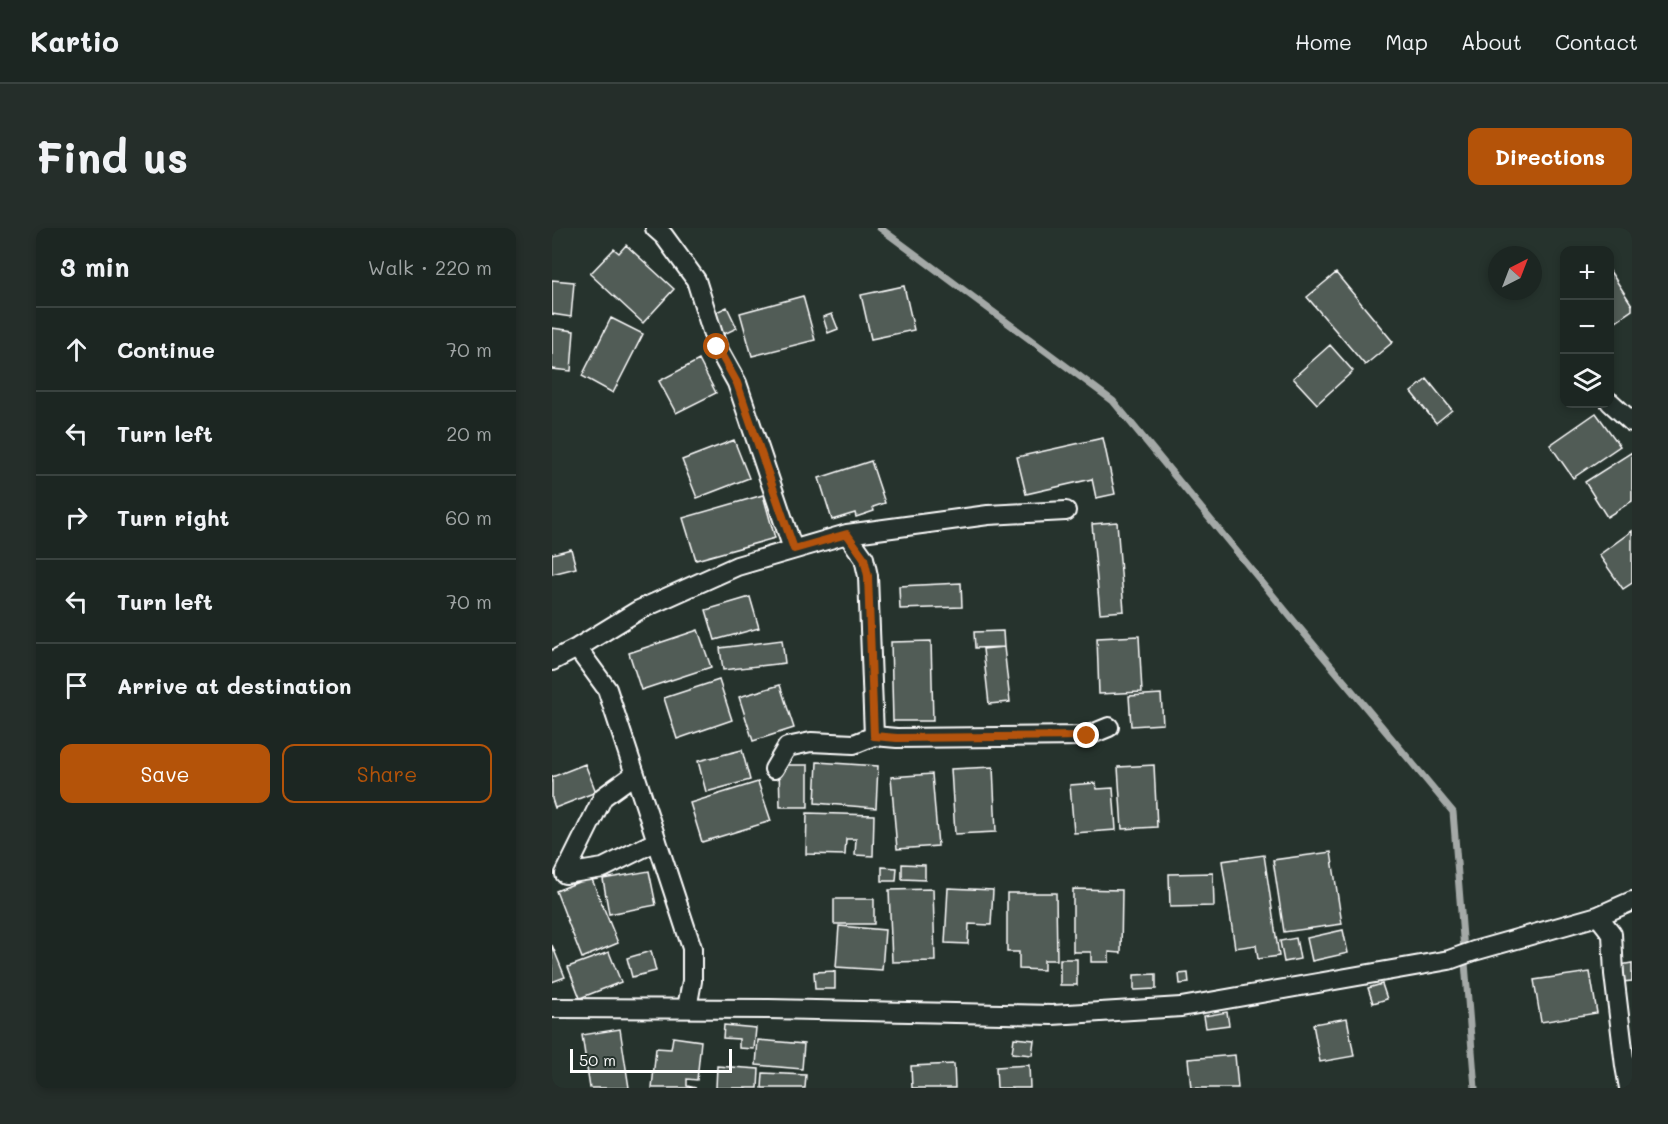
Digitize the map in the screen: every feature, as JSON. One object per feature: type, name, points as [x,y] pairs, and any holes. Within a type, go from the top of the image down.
[{"type":"street","points":[[654,228],[664,236],[696,280],[717,347],[737,383],[794,549]]},
{"type":"street","points":[[1614,406],[1632,423]]},
{"type":"street","points":[[552,661],[639,610],[737,566],[794,549],[847,534],[988,515],[1066,511]]},
{"type":"street","points":[[847,534],[864,558],[868,576],[874,736]]},
{"type":"street","points":[[577,648],[607,689],[692,948],[693,981],[687,1008]]},
{"type":"street","points":[[774,769],[787,747],[811,742],[855,744],[874,736],[897,738],[1087,736],[1109,727]]},
{"type":"street","points":[[635,774],[603,797],[566,874],[603,868],[657,841]]},
{"type":"street","points":[[552,1008],[781,1009],[1052,1015],[1180,1007],[1449,960],[1598,916],[1632,901]]},
{"type":"street","points":[[1598,916],[1612,934],[1614,974],[1629,1088]]},
{"type":"building","points":[[626,245],[674,289],[643,323],[590,274],[614,249],[619,253]]},
{"type":"building","points":[[1336,273],[1393,342],[1365,365],[1307,297]]},
{"type":"building","points":[[1614,277],[1632,305],[1632,310],[1614,322]]},
{"type":"building","points":[[552,280],[574,282],[571,317],[552,314]]},
{"type":"building","points":[[904,286],[914,330],[871,339],[861,295]]},
{"type":"building","points":[[803,296],[815,340],[752,356],[740,313]]},
{"type":"building","points":[[727,307],[737,328],[722,335],[712,314]]},
{"type":"building","points":[[832,314],[838,329],[828,333],[823,317]]},
{"type":"building","points":[[611,318],[643,334],[613,393],[582,376]]},
{"type":"building","points":[[552,328],[574,331],[571,371],[552,369]]},
{"type":"building","points":[[1330,345],[1353,371],[1317,404],[1293,378]]},
{"type":"building","points":[[699,360],[716,393],[676,413],[659,381]]},
{"type":"building","points":[[1427,379],[1452,410],[1436,423],[1411,392]]},
{"type":"building","points":[[1596,413],[1620,446],[1573,478],[1550,445]]},
{"type":"building","points":[[1103,438],[1115,494],[1096,498],[1092,479],[1026,494],[1017,457]]},
{"type":"building","points":[[734,440],[749,478],[697,498],[682,460]]},
{"type":"building","points":[[1632,452],[1632,501],[1607,517],[1585,482]]},
{"type":"building","points":[[871,461],[885,503],[873,507],[874,511],[856,517],[855,513],[832,520],[819,478]]},
{"type":"building","points":[[763,495],[775,538],[696,560],[683,518]]},
{"type":"building","points":[[1117,522],[1124,611],[1100,613],[1092,524]]},
{"type":"building","points":[[1632,531],[1632,583],[1623,589],[1599,555]]},
{"type":"building","points":[[571,549],[576,568],[552,574],[552,554]]},
{"type":"building","points":[[961,583],[962,607],[900,609],[899,586]]},
{"type":"building","points":[[750,597],[759,628],[715,640],[706,610]]},
{"type":"building","points":[[698,630],[711,667],[641,690],[629,653]]},
{"type":"building","points":[[1003,631],[1004,647],[975,648],[974,632]]},
{"type":"building","points":[[1139,636],[1142,692],[1099,694],[1097,638]]},
{"type":"building","points":[[782,640],[785,663],[723,670],[720,648]]},
{"type":"building","points":[[931,641],[933,721],[893,721],[891,642]]},
{"type":"building","points":[[1004,647],[1010,702],[989,704],[983,649]]},
{"type":"building","points":[[719,680],[732,720],[677,739],[664,698]]},
{"type":"building","points":[[780,685],[794,728],[753,741],[739,697]]},
{"type":"building","points":[[1161,694],[1163,724],[1131,726],[1129,696]]},
{"type":"building","points":[[742,750],[750,780],[706,792],[698,761]]},
{"type":"building","points":[[817,762],[878,766],[876,808],[815,803]]},
{"type":"building","points":[[585,764],[596,792],[555,808],[552,799],[552,777]]},
{"type":"building","points":[[779,765],[808,765],[808,807],[780,807]]},
{"type":"building","points":[[1154,765],[1157,827],[1122,829],[1118,767]]},
{"type":"building","points":[[993,767],[996,832],[955,834],[951,769]]},
{"type":"building","points":[[932,774],[938,846],[897,849],[891,777]]},
{"type":"building","points":[[758,782],[771,821],[702,842],[690,803]]},
{"type":"building","points":[[1096,783],[1097,789],[1113,788],[1116,830],[1074,833],[1070,785]]},
{"type":"building","points":[[807,813],[874,815],[873,856],[855,855],[856,839],[846,839],[845,855],[806,854]]},
{"type":"building","points":[[1331,852],[1342,924],[1284,932],[1273,860]]},
{"type":"building","points":[[1264,855],[1279,956],[1258,959],[1256,945],[1235,948],[1222,861]]},
{"type":"building","points":[[902,864],[925,865],[925,880],[902,879]]},
{"type":"building","points":[[882,867],[897,868],[896,881],[882,881]]},
{"type":"building","points":[[649,871],[656,905],[609,914],[603,879]]},
{"type":"building","points":[[1213,873],[1214,906],[1170,907],[1169,874]]},
{"type":"building","points":[[591,877],[618,943],[582,958],[556,891]]},
{"type":"building","points":[[948,888],[993,890],[991,925],[969,924],[968,944],[945,943]]},
{"type":"building","points":[[933,889],[935,961],[892,962],[889,890]]},
{"type":"building","points":[[1073,889],[1122,890],[1121,953],[1109,952],[1109,962],[1091,962],[1091,952],[1073,952]]},
{"type":"building","points":[[1007,893],[1056,893],[1057,960],[1044,960],[1044,970],[1019,969],[1019,952],[1007,952]]},
{"type":"building","points":[[834,899],[874,899],[874,924],[834,924]]},
{"type":"building","points":[[839,926],[885,930],[882,970],[836,967]]},
{"type":"building","points":[[1343,930],[1348,953],[1312,961],[1307,938]]},
{"type":"building","points":[[1296,938],[1300,959],[1284,962],[1280,941]]},
{"type":"building","points":[[552,945],[565,977],[552,982]]},
{"type":"building","points":[[651,951],[656,971],[632,977],[627,958]]},
{"type":"building","points":[[609,952],[621,982],[580,998],[568,967]]},
{"type":"building","points":[[1060,959],[1077,959],[1077,985],[1060,985]]},
{"type":"building","points":[[1632,963],[1632,981],[1622,982],[1620,965]]},
{"type":"building","points":[[835,971],[835,989],[815,989],[814,972]]},
{"type":"building","points":[[1590,972],[1597,1013],[1541,1022],[1534,980]]},
{"type":"building","points":[[1188,973],[1189,983],[1180,984],[1179,974]]},
{"type":"building","points":[[1156,974],[1156,989],[1134,990],[1134,975]]},
{"type":"building","points":[[1382,984],[1387,999],[1373,1003],[1368,988]]},
{"type":"building","points":[[1227,1012],[1229,1025],[1206,1028],[1204,1016]]},
{"type":"building","points":[[1347,1018],[1354,1056],[1320,1062],[1313,1024]]},
{"type":"building","points":[[724,1025],[756,1028],[754,1049],[739,1048],[739,1039],[723,1038]]},
{"type":"building","points":[[620,1029],[629,1088],[590,1088],[582,1035]]},
{"type":"building","points":[[673,1037],[701,1041],[697,1080],[687,1079],[687,1086],[696,1088],[652,1088],[656,1048],[671,1049]]},
{"type":"building","points":[[1014,1038],[1034,1040],[1032,1055],[1012,1053]]},
{"type":"building","points":[[758,1040],[804,1044],[802,1069],[756,1065]]},
{"type":"building","points":[[1235,1055],[1238,1088],[1191,1088],[1188,1059]]},
{"type":"building","points":[[954,1064],[955,1088],[912,1088],[911,1066]]},
{"type":"building","points":[[1029,1065],[1030,1088],[997,1088],[996,1067]]},
{"type":"building","points":[[717,1066],[759,1069],[758,1088],[716,1088]]},
{"type":"building","points":[[763,1073],[806,1075],[805,1088],[762,1088]]},
{"type":"waterway","points":[[880,228],[1113,401],[1453,812],[1475,1088]]},
{"type":"route","points":[[717,347],[737,383],[794,549],[847,534],[864,558],[868,576],[874,736],[897,738],[1087,736]]}]
